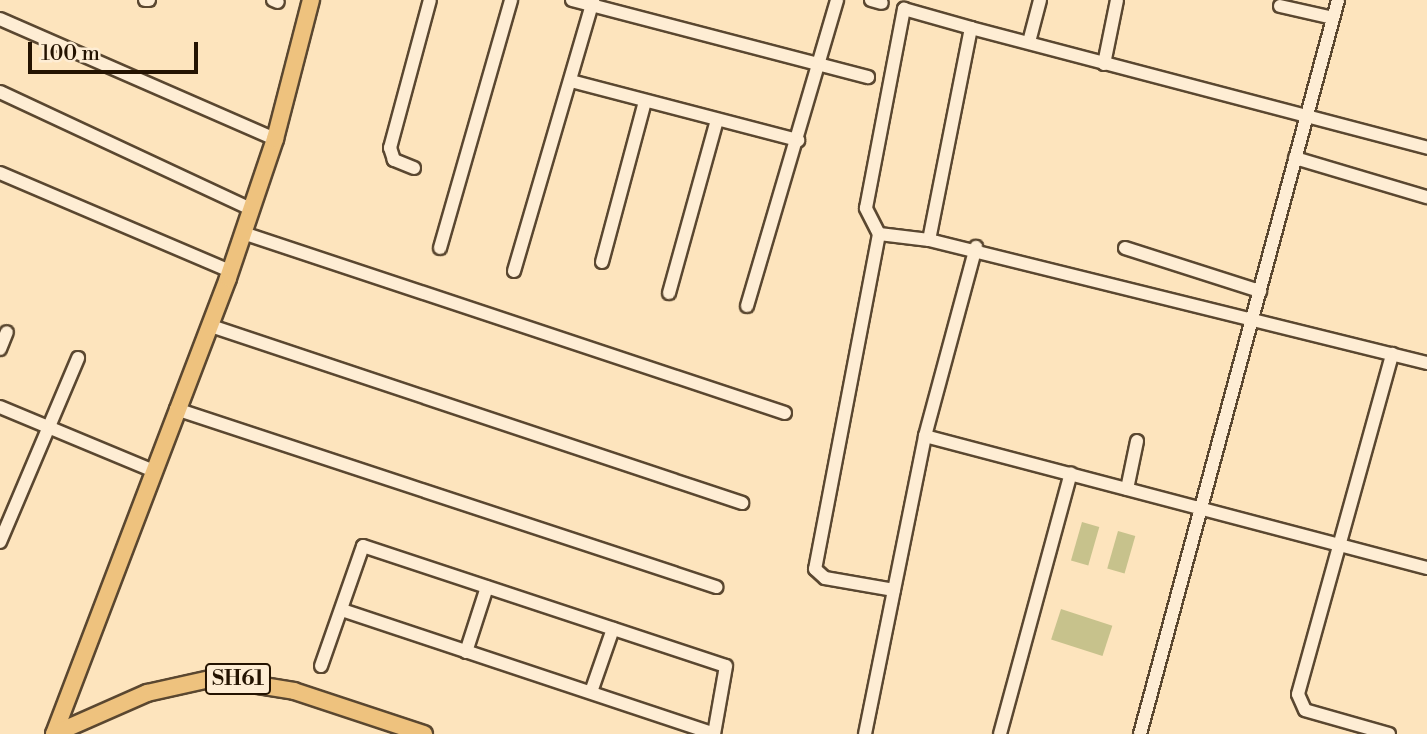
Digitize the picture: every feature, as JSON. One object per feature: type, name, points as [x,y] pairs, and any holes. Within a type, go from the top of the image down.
[{"type":"main road","points":[[54,734],[151,470],[211,326],[275,139],[311,0]]},
{"type":"main road","name":"SH61","points":[[54,734],[147,693],[214,678],[294,691],[424,734]]},
{"type":"street","points":[[414,168],[394,160],[390,148],[430,0]]},
{"type":"street","points":[[440,248],[511,0]]},
{"type":"street","points":[[572,0],[592,3],[868,77]]},
{"type":"street","points":[[747,306],[837,0]]},
{"type":"street","points":[[1030,42],[1040,0]]},
{"type":"street","points":[[1104,64],[1117,0]]},
{"type":"street","points":[[1140,734],[1338,0]]},
{"type":"street","points":[[514,271],[592,3]]},
{"type":"street","points":[[1280,6],[1333,18]]},
{"type":"street","points":[[894,590],[825,578],[815,569],[879,234],[866,208],[904,9],[1427,148]]},
{"type":"street","points":[[0,19],[275,139]]},
{"type":"street","points":[[929,240],[971,28]]},
{"type":"street","points":[[571,81],[716,123],[798,140]]},
{"type":"street","points":[[0,92],[251,209]]},
{"type":"street","points":[[602,262],[645,102]]},
{"type":"street","points":[[669,293],[716,123]]},
{"type":"street","points":[[1295,159],[1427,197]]},
{"type":"street","points":[[0,173],[230,271]]},
{"type":"street","points":[[243,233],[785,413]]},
{"type":"street","points":[[879,234],[976,247],[1427,363]]},
{"type":"street","points":[[865,734],[925,436],[976,247]]},
{"type":"street","points":[[1125,248],[1259,291]]},
{"type":"street","points":[[211,326],[743,503]]},
{"type":"street","points":[[0,349],[7,332]]},
{"type":"street","points":[[1389,734],[1312,713],[1300,703],[1299,682],[1392,354]]},
{"type":"street","points":[[0,542],[78,358]]},
{"type":"street","points":[[0,407],[151,470]]},
{"type":"street","points":[[176,410],[716,587]]},
{"type":"street","points":[[925,436],[1427,568]]},
{"type":"street","points":[[1127,489],[1137,441]]},
{"type":"street","points":[[1000,734],[1071,473]]},
{"type":"street","points":[[321,666],[363,546],[726,666],[714,734],[342,610]]},
{"type":"street","points":[[466,652],[487,587]]},
{"type":"street","points":[[591,692],[613,629]]},
{"type":"shaded area","points":[[1082,522],[1099,527],[1088,565],[1071,560]]},
{"type":"shaded area","points":[[1118,531],[1135,536],[1125,573],[1107,568]]},
{"type":"shaded area","points":[[1061,609],[1112,626],[1102,656],[1051,639]]}]
